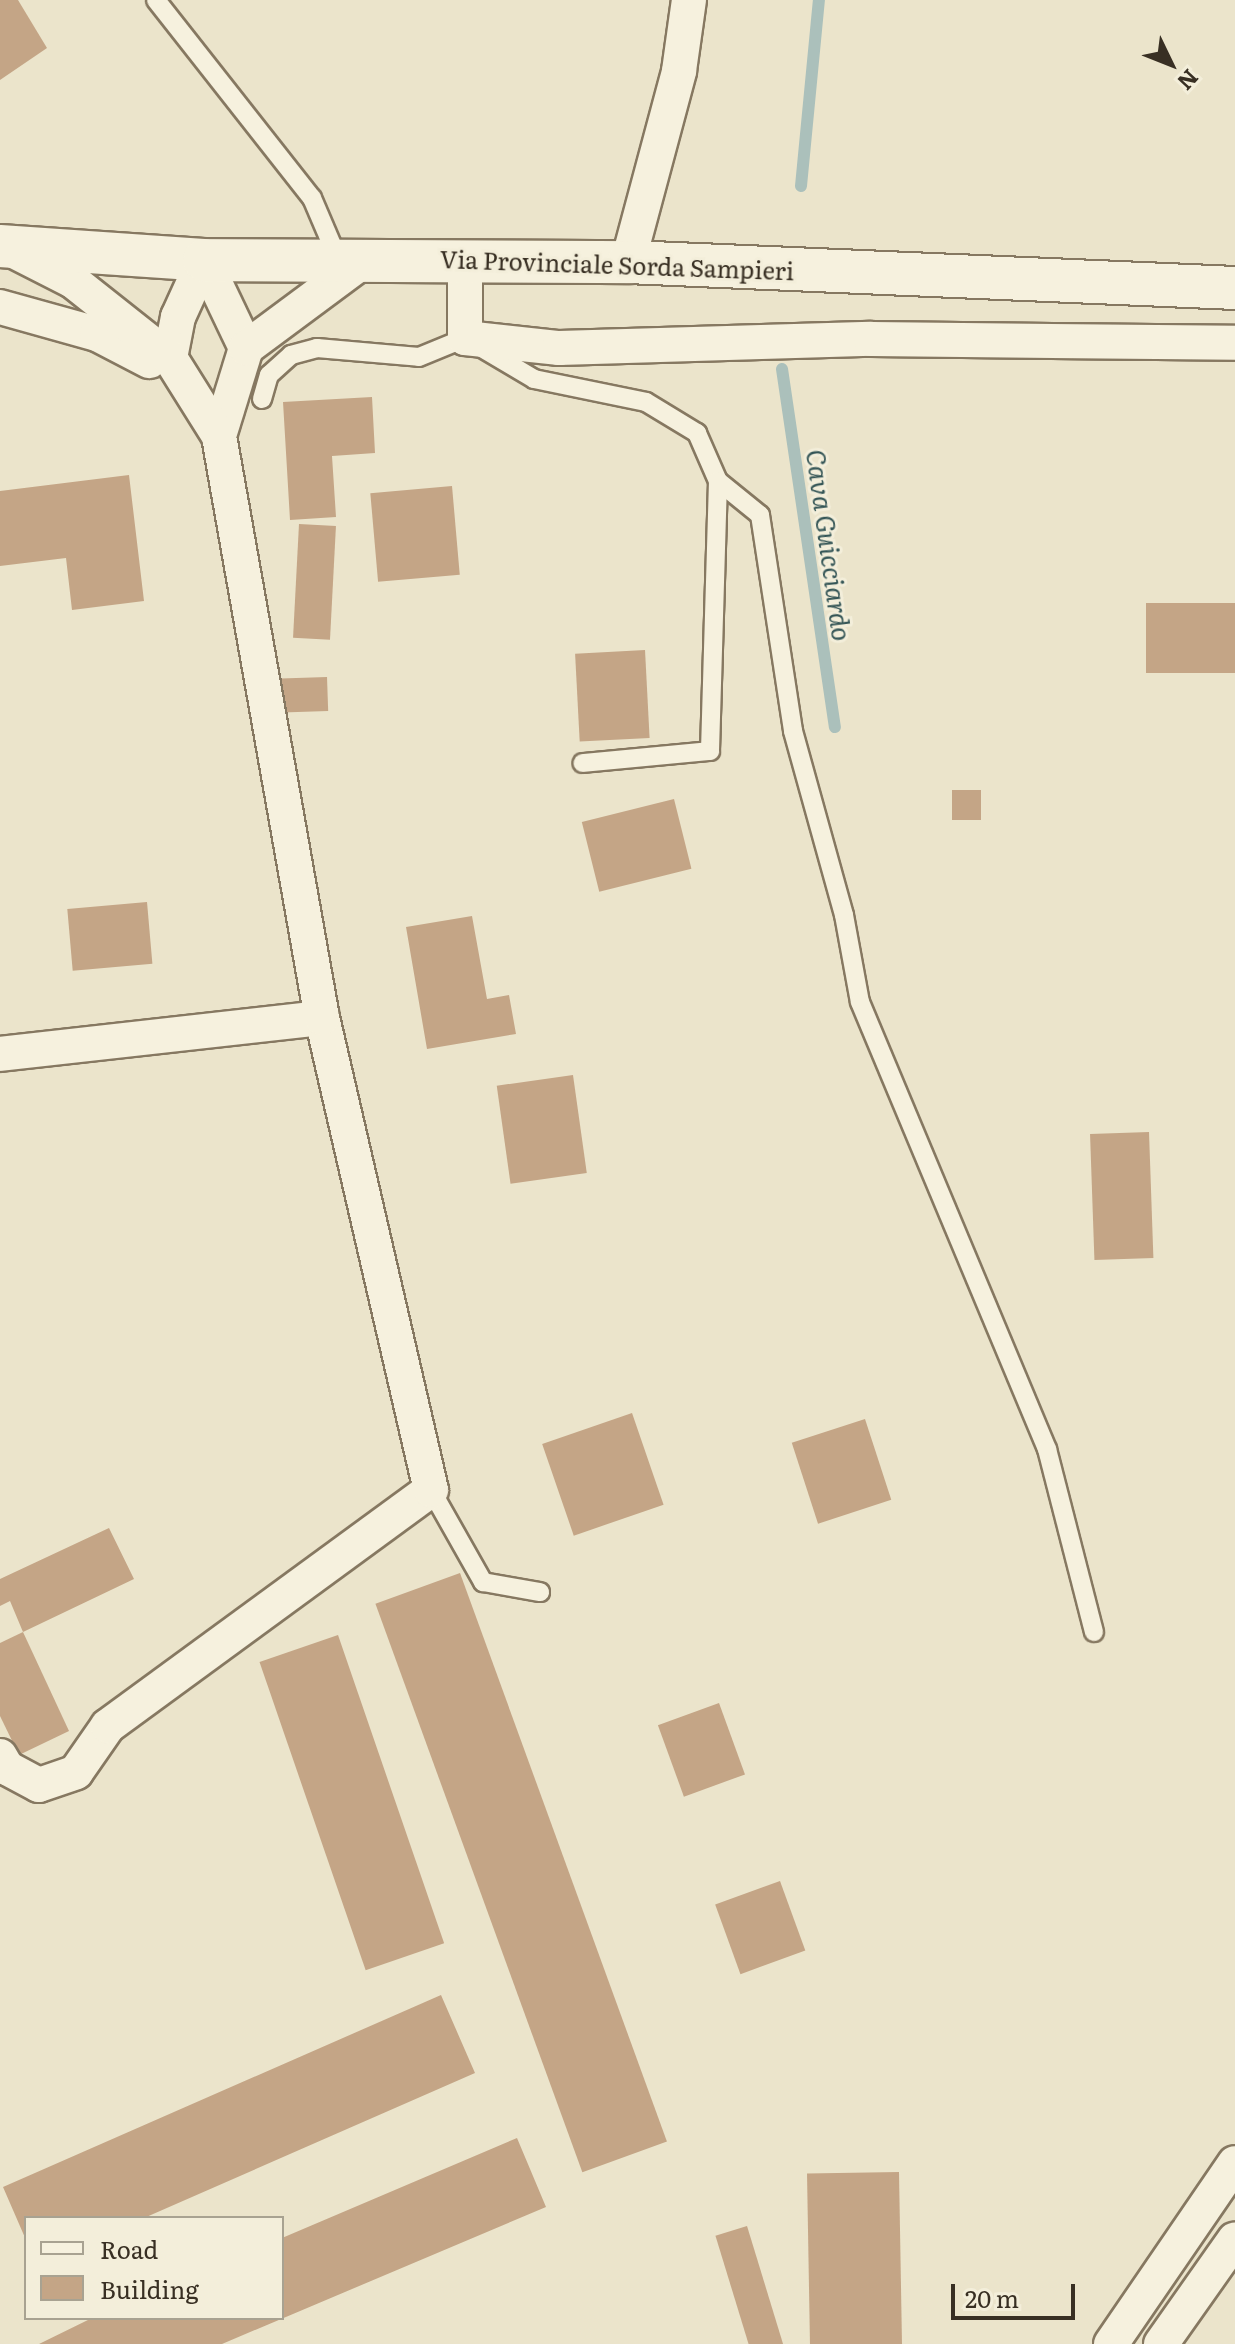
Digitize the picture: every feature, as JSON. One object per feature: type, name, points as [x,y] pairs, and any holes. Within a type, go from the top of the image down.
[{"type":"street","points":[[628,262],[679,71],[689,0]]},
{"type":"street","name":"Via Provinciale Sorda Sampieri","points":[[3,247],[204,260],[465,258],[628,262],[1235,288]]},
{"type":"street","points":[[0,1756],[7,1768],[39,1785],[76,1772],[108,1726],[431,1490],[322,1018],[219,436],[170,358],[73,281],[3,247]]},
{"type":"street","points":[[465,258],[465,338],[559,348],[871,339],[1235,343]]},
{"type":"street","points":[[219,436],[246,348],[352,259]]},
{"type":"street","points":[[204,260],[246,348]]},
{"type":"street","points":[[170,358],[178,317],[204,260]]},
{"type":"street","points":[[0,307],[97,334],[189,390]]},
{"type":"street","points":[[0,1054],[322,1018]]},
{"type":"street","points":[[1111,2344],[1235,2163]]},
{"type":"street","points":[[1139,2300],[1168,2333],[1235,2239]]},
{"type":"lane","points":[[156,0],[312,198],[352,259]]},
{"type":"lane","points":[[262,399],[269,375],[291,355],[317,348],[419,357],[465,338],[534,379],[646,402],[697,433],[718,481],[710,751],[583,763]]},
{"type":"lane","points":[[718,481],[760,515],[793,731],[844,915],[860,1002],[1047,1449],[1094,1632]]},
{"type":"lane","points":[[431,1490],[483,1582],[540,1592]]},
{"type":"building","points":[[0,0],[18,0],[47,48],[0,80]]},
{"type":"building","points":[[372,397],[375,453],[332,456],[336,517],[290,520],[283,402]]},
{"type":"building","points":[[129,475],[144,601],[72,610],[66,558],[0,566],[0,491]]},
{"type":"building","points":[[452,486],[460,575],[378,582],[370,493]]},
{"type":"building","points":[[299,524],[336,526],[330,640],[293,638]]},
{"type":"building","points":[[1146,603],[1235,603],[1235,673],[1146,673]]},
{"type":"building","points":[[645,650],[650,738],[580,742],[575,654]]},
{"type":"building","points":[[327,677],[328,711],[282,713],[281,679]]},
{"type":"building","points":[[952,790],[981,790],[981,820],[952,820]]},
{"type":"building","points":[[674,799],[691,869],[599,892],[582,822]]},
{"type":"building","points":[[147,902],[152,964],[73,971],[67,909]]},
{"type":"building","points":[[472,916],[487,999],[509,995],[516,1034],[427,1049],[406,927]]},
{"type":"building","points":[[573,1075],[587,1173],[511,1184],[497,1086]]},
{"type":"building","points":[[1149,1132],[1153,1258],[1094,1260],[1090,1134]]},
{"type":"building","points":[[632,1413],[664,1505],[574,1536],[542,1444]]},
{"type":"building","points":[[865,1419],[891,1500],[818,1524],[792,1443]]},
{"type":"building","points":[[109,1528],[134,1579],[23,1632],[10,1601],[0,1606],[0,1579]]},
{"type":"building","points":[[460,1573],[667,2142],[582,2172],[375,1604]]},
{"type":"building","points":[[23,1632],[69,1731],[19,1755],[0,1716],[0,1643]]},
{"type":"building","points":[[338,1635],[444,1943],[366,1970],[260,1662]]},
{"type":"building","points":[[719,1703],[745,1774],[684,1797],[658,1725]]},
{"type":"building","points":[[780,1881],[805,1951],[740,1974],[715,1905]]},
{"type":"building","points":[[441,1995],[475,2073],[149,2216],[24,2216],[24,2235],[3,2187]]},
{"type":"building","points":[[517,2138],[546,2207],[284,2318],[284,2237]]},
{"type":"building","points":[[899,2172],[902,2344],[810,2344],[807,2174]]},
{"type":"building","points":[[747,2226],[783,2344],[749,2344],[715,2236]]},
{"type":"building","points":[[88,2320],[279,2320],[222,2344],[39,2344]]},
{"type":"waterway","name":"Cava Guicciardo","points":[[801,186],[819,0]]},
{"type":"waterway","name":"Cava Guicciardo","points":[[782,369],[835,727]]}]
